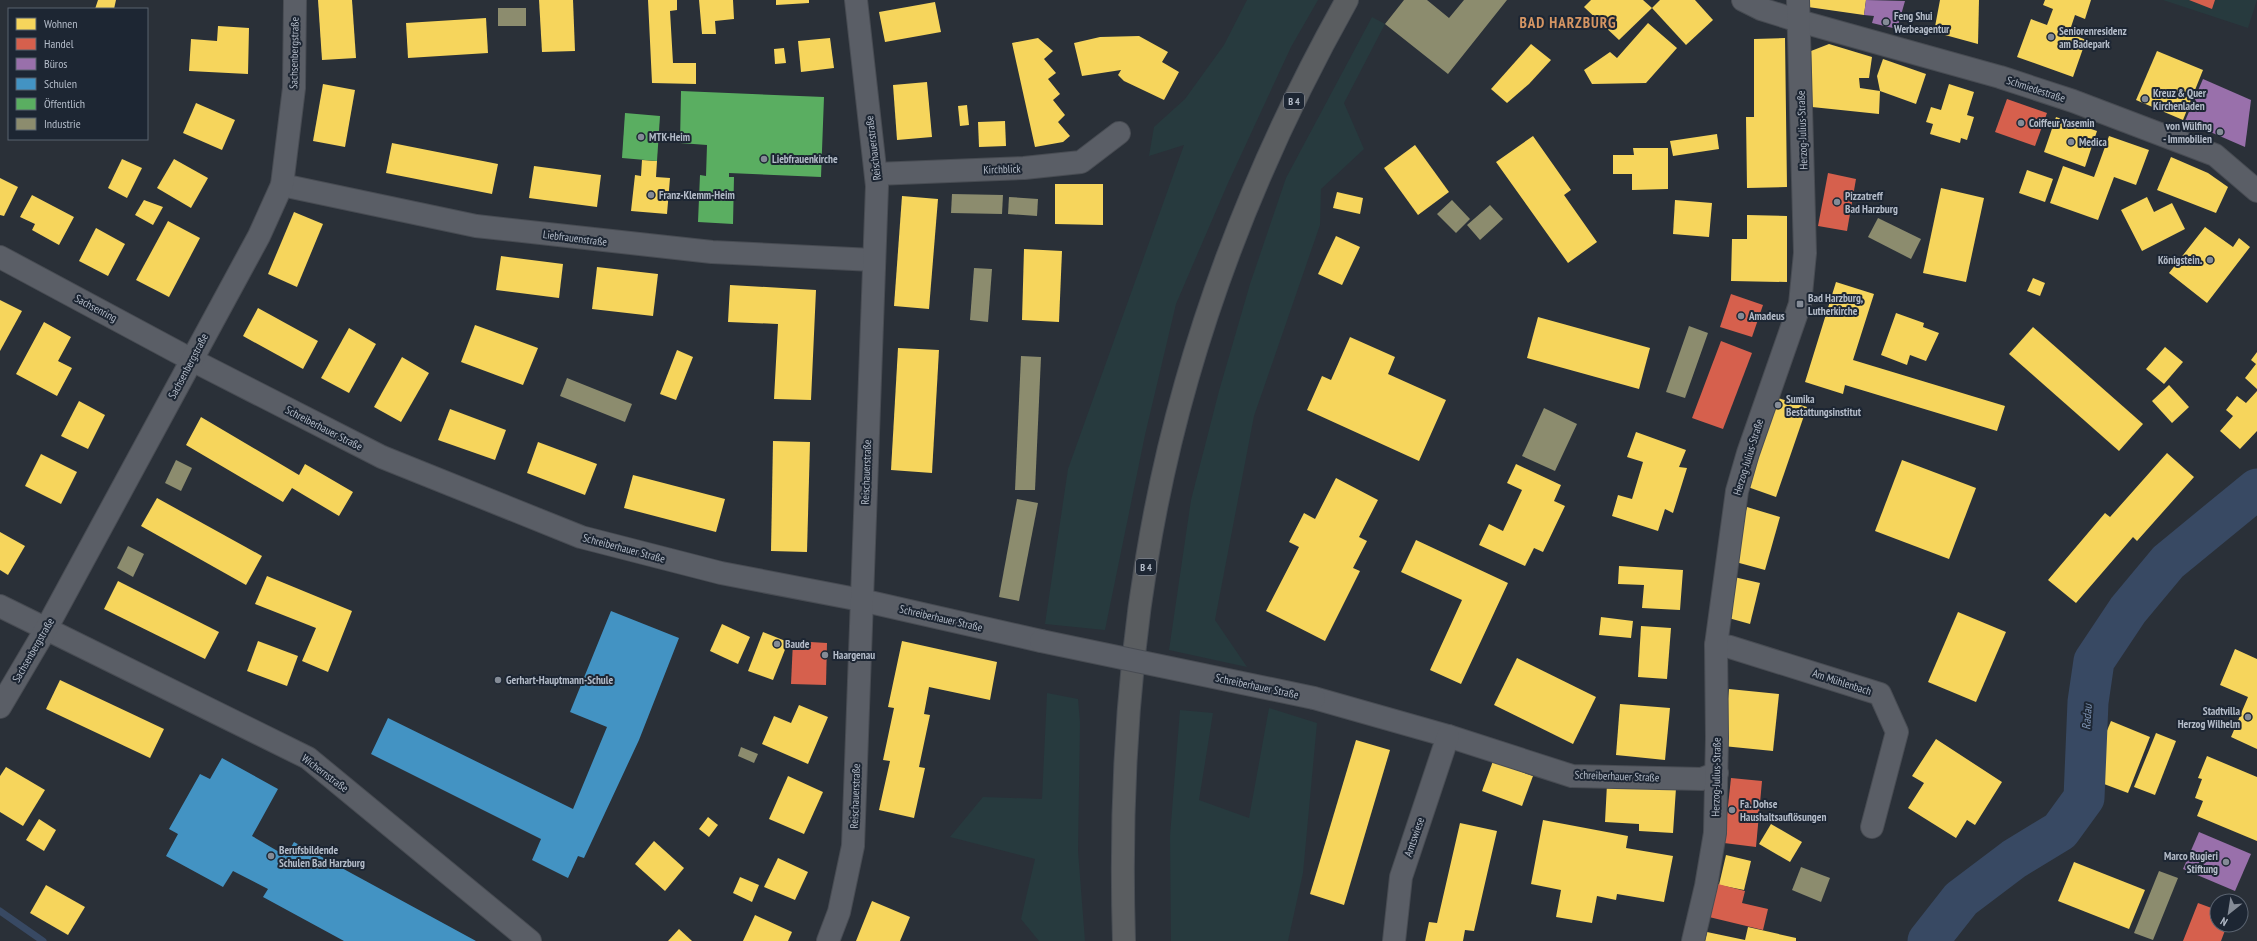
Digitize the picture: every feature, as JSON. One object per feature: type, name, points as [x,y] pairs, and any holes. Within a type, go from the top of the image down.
[{"type":"highway","name":"B 4","points":[[1124,941],[1124,791],[1131,683],[1147,558],[1169,449],[1209,313],[1248,206],[1311,67],[1347,0]]},
{"type":"street","name":"Sachsenbergstraße","points":[[0,707],[46,630],[192,360],[258,236],[282,185],[294,88],[295,0]]},
{"type":"street","name":"Reischauerstraße","points":[[828,941],[839,912],[853,846],[873,260],[877,186],[856,0]]},
{"type":"street","name":"Schmiedestraße","points":[[1743,0],[1761,9],[1798,11],[2073,101],[2215,156],[2257,191]]},
{"type":"street","name":"Herzog-Julius-Straße","points":[[1693,941],[1706,886],[1715,833],[1716,644],[1737,491],[1748,453],[1800,304],[1805,253],[1798,11]]},
{"type":"street","name":"Kirchblick","points":[[876,174],[1024,168],[1081,162],[1119,133]]},
{"type":"street","name":"Liebfrauenstraße","points":[[282,185],[484,227],[712,252],[873,260]]},
{"type":"street","name":"Sachsenring","points":[[0,257],[192,360]]},
{"type":"street","name":"Schreiberhauer Straße","points":[[192,360],[382,457],[582,537],[721,573],[861,600],[1041,641],[1314,698],[1448,736],[1572,776],[1702,779],[1716,773]]},
{"type":"street","points":[[0,606],[46,630]]},
{"type":"street","name":"Wichernstraße","points":[[46,630],[308,758],[530,941]]},
{"type":"street","name":"Am Mühlenbach","points":[[1716,644],[1751,653],[1880,694],[1897,732],[1872,827]]},
{"type":"street","name":"Amtswiese","points":[[1394,941],[1401,877],[1448,736]]},
{"type":"green space","points":[[1247,0],[1318,0],[1291,47],[1228,183],[1176,304],[1145,435],[1105,630],[1045,624],[1068,469],[1184,145],[1149,156],[1154,127],[1185,99],[1224,45]]},
{"type":"green space","points":[[2163,0],[2257,0],[2248,28]]},
{"type":"green space","points":[[1372,17],[1385,24],[1344,103],[1364,149],[1321,189],[1320,225],[1254,416],[1215,620],[1247,667],[1169,650],[1191,500],[1219,391],[1250,284],[1286,178]]},
{"type":"green space","points":[[1047,693],[1078,699],[1080,723],[1078,851],[1085,941],[1039,941],[1021,919],[1035,859],[950,837],[983,797],[1042,799]]},
{"type":"green space","points":[[1269,708],[1317,723],[1303,873],[1288,941],[1171,941],[1170,836],[1180,710],[1213,713],[1199,800],[1249,818]]},
{"type":"building: Wohnen","points":[[98,0],[116,0],[114,8],[95,8]]},
{"type":"building: Wohnen","points":[[318,0],[352,0],[356,58],[322,60]]},
{"type":"building: Wohnen","points":[[539,0],[573,0],[575,51],[542,52]]},
{"type":"building: Wohnen","points":[[648,0],[677,0],[677,10],[670,11],[673,63],[696,63],[696,84],[652,83]]},
{"type":"building: Wohnen","points":[[699,0],[733,0],[734,19],[715,21],[716,34],[702,34]]},
{"type":"building: Wohnen","points":[[776,0],[809,0],[809,3],[776,5]]},
{"type":"building: Wohnen","points":[[1591,0],[1643,0],[1652,8],[1619,40],[1584,7]]},
{"type":"building: Wohnen","points":[[1660,0],[1695,0],[1713,20],[1686,45],[1652,8]]},
{"type":"building: Wohnen","points":[[1809,0],[1866,0],[1864,15],[1808,7]]},
{"type":"building: Wohnen","points":[[1940,0],[1979,0],[1978,44],[1934,32]]},
{"type":"building: Wohnen","name":"Seniorenresidenz am Badepark","points":[[2045,0],[2091,0],[2085,19],[2075,15],[2069,33],[2086,40],[2073,77],[2017,57],[2031,19],[2047,25],[2053,9],[2043,5]]},
{"type":"building: Wohnen","points":[[935,2],[941,32],[885,42],[879,12]]},
{"type":"building: Wohnen","points":[[486,18],[488,53],[408,58],[406,23]]},
{"type":"building: Wohnen","points":[[1648,23],[1677,48],[1646,83],[1592,84],[1584,70],[1610,52],[1617,58]]},
{"type":"building: Wohnen","points":[[218,26],[249,28],[248,74],[189,71],[191,39],[217,41]]},
{"type":"building: Wohnen","points":[[1139,36],[1168,52],[1162,62],[1179,72],[1164,100],[1124,81],[1118,75],[1121,70],[1082,76],[1074,43],[1100,37]]},
{"type":"building: Wohnen","points":[[830,38],[834,68],[801,72],[798,41]]},
{"type":"building: Wohnen","points":[[1038,38],[1053,51],[1044,59],[1056,73],[1048,79],[1060,94],[1053,100],[1065,115],[1058,122],[1070,136],[1063,142],[1035,147],[1012,43]]},
{"type":"building: Wohnen","points":[[1785,38],[1787,187],[1747,188],[1746,117],[1754,117],[1754,39]]},
{"type":"building: Wohnen","points":[[1531,44],[1551,60],[1529,84],[1507,103],[1491,89]]},
{"type":"building: Wohnen","points":[[1829,44],[1872,57],[1869,78],[1859,78],[1860,88],[1880,91],[1879,114],[1812,107],[1811,51]]},
{"type":"building: Wohnen","points":[[784,48],[786,63],[775,64],[774,49]]},
{"type":"building: Wohnen","points":[[2157,51],[2203,70],[2183,120],[2136,100]]},
{"type":"building: Wohnen","points":[[1883,59],[1926,74],[1916,104],[1880,91],[1877,76]]},
{"type":"building: Wohnen","points":[[927,82],[932,137],[897,140],[893,85]]},
{"type":"building: Wohnen","points":[[323,84],[355,90],[345,147],[313,141]]},
{"type":"building: Wohnen","points":[[1949,84],[1974,92],[1967,115],[1974,117],[1967,140],[1961,138],[1960,143],[1930,134],[1933,124],[1926,122],[1931,107],[1941,110]]},
{"type":"building: Wohnen","points":[[196,103],[235,120],[222,150],[183,133]]},
{"type":"building: Wohnen","points":[[967,105],[969,125],[960,126],[958,106]]},
{"type":"building: Wohnen","name":"Medica","points":[[2056,117],[2097,131],[2085,167],[2044,152]]},
{"type":"building: Wohnen","points":[[1005,121],[1006,146],[979,147],[978,122]]},
{"type":"building: Wohnen","points":[[1717,134],[1719,149],[1673,156],[1670,141]]},
{"type":"building: Wohnen","points":[[1533,136],[1571,190],[1564,195],[1597,242],[1568,263],[1496,162]]},
{"type":"building: Wohnen","points":[[2109,136],[2149,150],[2136,185],[2114,177],[2098,220],[2050,203],[2063,166],[2094,177]]},
{"type":"building: Wohnen","points":[[392,143],[498,164],[492,194],[386,173]]},
{"type":"building: Wohnen","points":[[1415,145],[1449,192],[1418,215],[1384,168]]},
{"type":"building: Wohnen","points":[[1633,148],[1668,148],[1668,189],[1632,190],[1632,174],[1613,174],[1613,155],[1634,155]]},
{"type":"building: Wohnen","points":[[2171,157],[2208,173],[2228,187],[2216,213],[2157,190]]},
{"type":"building: Wohnen","points":[[122,159],[142,168],[127,198],[108,188]]},
{"type":"building: Wohnen","points":[[174,159],[208,178],[191,208],[157,188]]},
{"type":"building: Wohnen","name":"Franz-Klemm-Heim","points":[[642,160],[657,161],[656,177],[670,178],[667,214],[631,211],[635,175],[641,176]]},
{"type":"building: Wohnen","points":[[534,166],[601,175],[597,207],[529,198]]},
{"type":"building: Wohnen","points":[[2027,170],[2053,179],[2045,202],[2019,193]]},
{"type":"building: Wohnen","points":[[0,178],[18,187],[4,216],[0,215]]},
{"type":"building: Wohnen","points":[[1055,184],[1103,184],[1103,225],[1055,224]]},
{"type":"building: Wohnen","points":[[1941,188],[1984,198],[1966,282],[1923,273]]},
{"type":"building: Wohnen","points":[[1337,192],[1363,198],[1360,214],[1333,208]]},
{"type":"building: Wohnen","points":[[32,195],[74,217],[59,245],[32,230],[35,224],[20,217]]},
{"type":"building: Wohnen","points":[[902,196],[938,199],[929,309],[894,306]]},
{"type":"building: Wohnen","points":[[2147,197],[2154,212],[2172,203],[2185,229],[2142,251],[2121,210]]},
{"type":"building: Wohnen","points":[[144,200],[163,207],[153,225],[135,215]]},
{"type":"building: Wohnen","points":[[1675,200],[1712,203],[1709,237],[1673,234]]},
{"type":"building: Wohnen","points":[[294,212],[323,224],[297,287],[268,274]]},
{"type":"building: Wohnen","points":[[1747,215],[1787,216],[1787,282],[1731,281],[1732,239],[1747,239]]},
{"type":"building: Wohnen","points":[[168,221],[200,238],[169,297],[136,280]]},
{"type":"building: Wohnen","name":"Königstein.","points":[[2205,227],[2233,247],[2239,238],[2250,247],[2207,303],[2169,273]]},
{"type":"building: Wohnen","points":[[96,228],[125,244],[108,276],[79,261]]},
{"type":"building: Wohnen","points":[[1336,236],[1360,247],[1342,285],[1318,274]]},
{"type":"building: Wohnen","points":[[1024,249],[1062,251],[1059,322],[1022,320]]},
{"type":"building: Wohnen","points":[[501,256],[563,264],[559,298],[496,290]]},
{"type":"building: Wohnen","points":[[597,267],[658,274],[653,316],[592,309]]},
{"type":"building: Wohnen","points":[[2033,278],[2045,283],[2040,296],[2027,291]]},
{"type":"building: Wohnen","points":[[1836,282],[1874,294],[1853,360],[2005,406],[1997,431],[1845,385],[1843,394],[1805,382]]},
{"type":"building: Wohnen","points":[[730,285],[816,290],[811,400],[774,399],[778,324],[728,322]]},
{"type":"building: Wohnen","points":[[0,300],[22,311],[0,351]]},
{"type":"building: Wohnen","points":[[258,308],[318,341],[303,369],[243,336]]},
{"type":"building: Wohnen","points":[[1896,313],[1924,323],[1923,327],[1939,333],[1926,361],[1910,355],[1907,365],[1881,355]]},
{"type":"building: Wohnen","points":[[1538,317],[1650,348],[1639,389],[1527,358]]},
{"type":"building: Wohnen","points":[[44,322],[71,337],[58,361],[72,368],[57,396],[16,374]]},
{"type":"building: Wohnen","points":[[475,325],[538,348],[523,385],[461,362]]},
{"type":"building: Wohnen","points":[[2033,327],[2143,424],[2119,451],[2009,354]]},
{"type":"building: Wohnen","points":[[349,328],[376,344],[349,393],[321,378]]},
{"type":"building: Wohnen","points":[[1350,337],[1395,357],[1388,374],[1446,400],[1419,461],[1307,410],[1322,376],[1331,380]]},
{"type":"building: Wohnen","points":[[2165,347],[2183,362],[2164,384],[2146,369]]},
{"type":"building: Wohnen","points":[[898,348],[939,350],[932,473],[891,470]]},
{"type":"building: Wohnen","points":[[677,350],[693,357],[676,400],[660,394]]},
{"type":"building: Wohnen","points":[[2257,352],[2257,389],[2245,378],[2256,364],[2251,360]]},
{"type":"building: Wohnen","points":[[402,357],[429,373],[401,422],[374,407]]},
{"type":"building: Wohnen","points":[[2169,385],[2189,407],[2172,423],[2152,401]]},
{"type":"building: Wohnen","points":[[2257,391],[2257,431],[2240,449],[2220,431],[2233,416],[2226,410],[2237,396],[2246,403]]},
{"type":"building: Wohnen","points":[[1775,397],[1807,407],[1776,497],[1745,486]]},
{"type":"building: Wohnen","points":[[79,401],[105,415],[88,449],[61,436]]},
{"type":"building: Wohnen","points":[[450,409],[506,430],[495,460],[438,440]]},
{"type":"building: Wohnen","points":[[201,417],[299,475],[305,464],[353,492],[339,516],[292,488],[283,502],[186,445]]},
{"type":"building: Wohnen","points":[[1636,432],[1686,450],[1679,467],[1687,468],[1673,513],[1665,509],[1658,531],[1612,516],[1618,495],[1632,499],[1643,462],[1627,457]]},
{"type":"building: Wohnen","points":[[773,441],[810,442],[807,552],[771,551]]},
{"type":"building: Wohnen","points":[[538,442],[597,464],[585,495],[527,473]]},
{"type":"building: Wohnen","points":[[2167,453],[2194,477],[2137,541],[2133,537],[2076,603],[2048,580],[2105,513],[2110,517]]},
{"type":"building: Wohnen","points":[[41,454],[77,472],[61,504],[25,486]]},
{"type":"building: Wohnen","points":[[1902,460],[1976,488],[1949,559],[1875,531]]},
{"type":"building: Wohnen","points":[[1516,464],[1561,485],[1554,501],[1565,506],[1543,552],[1534,548],[1525,566],[1479,545],[1489,524],[1503,531],[1522,490],[1507,483]]},
{"type":"building: Wohnen","points":[[633,475],[725,499],[716,532],[624,508]]},
{"type":"building: Wohnen","points":[[1336,478],[1378,500],[1359,537],[1367,541],[1353,568],[1360,571],[1325,641],[1266,611],[1299,547],[1289,542],[1304,513],[1315,519]]},
{"type":"building: Wohnen","points":[[157,498],[262,556],[246,585],[141,526]]},
{"type":"building: Wohnen","points":[[1747,507],[1780,517],[1765,570],[1732,561]]},
{"type":"building: Wohnen","points":[[0,532],[25,546],[8,575],[0,570]]},
{"type":"building: Wohnen","points":[[1416,540],[1508,583],[1461,684],[1430,670],[1462,600],[1401,572]]},
{"type":"building: Wohnen","points":[[1619,566],[1683,570],[1680,610],[1642,608],[1644,585],[1618,584]]},
{"type":"building: Wohnen","points":[[267,576],[352,611],[328,672],[302,661],[316,628],[255,604]]},
{"type":"building: Wohnen","points":[[1734,577],[1760,583],[1750,624],[1725,617]]},
{"type":"building: Wohnen","points":[[118,581],[219,632],[205,659],[104,609]]},
{"type":"building: Wohnen","points":[[1958,612],[2006,632],[1976,702],[1928,682]]},
{"type":"building: Wohnen","points":[[1601,617],[1633,621],[1631,638],[1599,635]]},
{"type":"building: Wohnen","points":[[722,624],[750,637],[738,664],[710,651]]},
{"type":"building: Wohnen","points":[[1641,626],[1671,628],[1667,679],[1638,677]]},
{"type":"building: Wohnen","points":[[763,632],[788,642],[773,680],[748,671]]},
{"type":"building: Wohnen","points":[[258,641],[298,656],[287,686],[247,671]]},
{"type":"building: Wohnen","points":[[902,641],[997,662],[990,700],[929,687],[924,714],[930,715],[919,767],[925,768],[914,818],[879,810],[890,761],[883,760],[894,708],[888,707]]},
{"type":"building: Wohnen","name":"Stadtvilla Herzog Wilhelm","points":[[2235,649],[2257,659],[2257,749],[2231,737],[2248,697],[2220,685]]},
{"type":"building: Wohnen","points":[[1517,658],[1596,697],[1573,744],[1494,705]]},
{"type":"building: Wohnen","points":[[60,680],[164,729],[150,758],[46,709]]},
{"type":"building: Wohnen","points":[[1729,689],[1779,694],[1773,751],[1723,746]]},
{"type":"building: Wohnen","points":[[1620,704],[1670,708],[1665,760],[1616,755]]},
{"type":"building: Wohnen","points":[[799,705],[828,717],[808,764],[762,744],[774,716],[791,723]]},
{"type":"building: Wohnen","points":[[2111,721],[2150,737],[2128,793],[2096,781],[2099,750]]},
{"type":"building: Wohnen","points":[[2156,733],[2176,741],[2155,795],[2134,787]]},
{"type":"building: Wohnen","points":[[1936,739],[2002,782],[1975,825],[1967,820],[1956,838],[1908,808],[1924,783],[1912,776]]},
{"type":"building: Wohnen","points":[[1356,740],[1390,750],[1344,905],[1310,894]]},
{"type":"building: Wohnen","points":[[2207,756],[2257,777],[2257,841],[2197,816],[2203,801],[2195,798],[2202,779],[2198,778]]},
{"type":"building: Wohnen","points":[[1493,761],[1533,776],[1522,806],[1482,791]]},
{"type":"building: Wohnen","points":[[6,767],[45,790],[23,826],[0,812],[0,776]]},
{"type":"building: Wohnen","points":[[788,776],[823,792],[804,834],[769,819]]},
{"type":"building: Wohnen","points":[[1607,784],[1676,788],[1673,833],[1639,831],[1639,824],[1605,822]]},
{"type":"building: Wohnen","points":[[708,817],[718,825],[709,837],[699,829]]},
{"type":"building: Wohnen","points":[[39,819],[56,830],[44,851],[26,840]]},
{"type":"building: Wohnen","points":[[1543,820],[1628,836],[1626,848],[1673,856],[1664,902],[1617,894],[1616,900],[1597,896],[1592,923],[1556,917],[1561,890],[1531,884]]},
{"type":"building: Wohnen","points":[[1460,823],[1497,831],[1474,931],[1465,930],[1463,941],[1425,941],[1429,922],[1437,923]]},
{"type":"building: Wohnen","points":[[1771,824],[1802,842],[1790,862],[1759,844]]},
{"type":"building: Wohnen","points":[[654,841],[684,868],[665,891],[635,864]]},
{"type":"building: Wohnen","points":[[1726,855],[1751,861],[1744,890],[1719,885]]},
{"type":"building: Wohnen","points":[[778,858],[808,872],[795,900],[764,887]]},
{"type":"building: Wohnen","points":[[2074,862],[2145,890],[2129,929],[2058,901]]},
{"type":"building: Wohnen","points":[[740,877],[759,885],[752,902],[733,893]]},
{"type":"building: Wohnen","points":[[46,885],[85,907],[68,935],[30,913]]},
{"type":"building: Wohnen","points":[[872,901],[910,917],[900,941],[856,941]]},
{"type":"building: Wohnen","points":[[755,915],[792,932],[788,941],[743,941]]},
{"type":"building: Wohnen","points":[[1748,927],[1796,938],[1796,941],[1705,941],[1707,932],[1745,940]]},
{"type":"building: Wohnen","points":[[679,929],[692,941],[668,941]]},
{"type":"building: Handel","points":[[2189,0],[2215,0],[2212,9]]},
{"type":"building: Handel","name":"Coiffeur Yasemin","points":[[2007,99],[2047,113],[2035,146],[1995,132]]},
{"type":"building: Handel","name":"Pizzatreff Bad Harzburg","points":[[1828,173],[1856,179],[1847,231],[1818,226]]},
{"type":"building: Handel","name":"Amadeus","points":[[1731,294],[1763,305],[1752,337],[1720,327]]},
{"type":"building: Handel","points":[[1721,341],[1752,353],[1723,429],[1692,418]]},
{"type":"building: Handel","points":[[793,641],[827,643],[826,685],[791,684]]},
{"type":"building: Handel","points":[[1731,778],[1762,781],[1756,847],[1724,843]]},
{"type":"building: Handel","points":[[1718,884],[1745,891],[1742,903],[1768,909],[1763,930],[1709,917]]},
{"type":"building: Handel","points":[[2198,903],[2209,907],[2209,933],[2224,933],[2221,941],[2183,941]]},
{"type":"building: Büros","points":[[1866,0],[1905,1],[1897,29],[1872,23],[1874,16],[1864,15]]},
{"type":"building: Büros","points":[[2203,79],[2251,100],[2245,147],[2185,121]]},
{"type":"building: Büros","points":[[2199,832],[2251,854],[2235,891],[2183,869]]},
{"type":"building: Schulen","points":[[611,611],[679,638],[639,740],[584,858],[578,856],[568,878],[532,860],[541,839],[371,754],[388,718],[573,809],[607,727],[570,712]]},
{"type":"building: Schulen","points":[[222,758],[278,789],[252,836],[286,856],[294,842],[476,941],[344,941],[263,897],[268,889],[233,871],[223,887],[166,856],[178,834],[169,829],[200,774],[210,779]]},
{"type":"building: Öffentlich","name":"Liebfrauenkirche","points":[[681,91],[824,97],[821,177],[729,173],[729,177],[734,177],[733,224],[698,222],[700,175],[706,176],[707,145],[680,143]]},
{"type":"building: Öffentlich","name":"MTK-Heim","points":[[625,113],[660,116],[657,161],[622,158]]},
{"type":"building: Industrie","points":[[1404,0],[1427,0],[1449,18],[1464,0],[1507,0],[1448,74],[1385,24]]},
{"type":"building: Industrie","points":[[498,8],[526,8],[526,26],[498,26]]},
{"type":"building: Industrie","points":[[952,194],[1003,195],[1002,214],[951,213]]},
{"type":"building: Industrie","points":[[1009,197],[1038,199],[1037,216],[1008,214]]},
{"type":"building: Industrie","points":[[1452,200],[1470,219],[1456,233],[1437,214]]},
{"type":"building: Industrie","points":[[1490,205],[1503,219],[1480,240],[1467,225]]},
{"type":"building: Industrie","points":[[1878,218],[1921,239],[1911,259],[1868,237]]},
{"type":"building: Industrie","points":[[974,268],[992,269],[988,322],[970,320]]},
{"type":"building: Industrie","points":[[1689,326],[1708,333],[1685,398],[1666,392]]},
{"type":"building: Industrie","points":[[1021,356],[1041,357],[1035,490],[1015,490]]},
{"type":"building: Industrie","points":[[567,378],[632,404],[625,422],[560,396]]},
{"type":"building: Industrie","points":[[1544,408],[1577,424],[1555,471],[1522,456]]},
{"type":"building: Industrie","points":[[176,460],[192,468],[181,491],[165,483]]},
{"type":"building: Industrie","points":[[1017,499],[1038,503],[1019,601],[999,597]]},
{"type":"building: Industrie","points":[[128,546],[144,554],[133,577],[117,568]]},
{"type":"building: Industrie","points":[[741,747],[758,754],[754,763],[738,756]]},
{"type":"building: Industrie","points":[[1801,867],[1830,878],[1821,902],[1792,890]]},
{"type":"building: Industrie","points":[[2159,871],[2178,878],[2153,940],[2134,933]]},
{"type":"waterway","name":"Radau","points":[[1928,941],[1961,899],[2014,859],[2060,831],[2084,798],[2088,702],[2094,661],[2128,610],[2168,562],[2257,489]]},
{"type":"waterway","points":[[0,911],[43,941]]},
{"type":"place","name":"Feng Shui Werbeagentur","points":[[1886,22]]},
{"type":"place","name":"Seniorenresidenz am Badepark","points":[[2051,37]]},
{"type":"place","name":"Kreuz & Quer Kirchenladen","points":[[2145,99]]},
{"type":"place","name":"Coiffeur Yasemin","points":[[2021,123]]},
{"type":"place","name":"von Wülfing - Immobilien","points":[[2220,132]]},
{"type":"place","name":"MTK-Heim","points":[[641,137]]},
{"type":"place","name":"Medica","points":[[2071,142]]},
{"type":"place","name":"Liebfrauenkirche","points":[[764,159]]},
{"type":"place","name":"Franz-Klemm-Heim","points":[[651,195]]},
{"type":"place","name":"Pizzatreff Bad Harzburg","points":[[1837,202]]},
{"type":"place","name":"Königstein.","points":[[2210,260]]},
{"type":"place","name":"Bad Harzburg, Lutherkirche","points":[[1800,304]]},
{"type":"place","name":"Amadeus","points":[[1741,316]]},
{"type":"place","name":"Sumika Bestattungsinstitut","points":[[1778,405]]},
{"type":"place","name":"Baude","points":[[777,644]]},
{"type":"place","name":"Haargenau","points":[[825,655]]},
{"type":"place","name":"Gerhart-Hauptmann-Schule","points":[[498,680]]},
{"type":"place","name":"Stadtvilla Herzog Wilhelm","points":[[2248,717]]},
{"type":"place","name":"Fa. Dohse Haushaltsauflösungen","points":[[1732,810]]},
{"type":"place","name":"Berufsbildende Schulen Bad Harzburg","points":[[271,856]]},
{"type":"place","name":"Marco Rugieri Stiftung","points":[[2226,862]]},
{"type":"district","name":"BAD HARZBURG","points":[[1568,23]]}]
